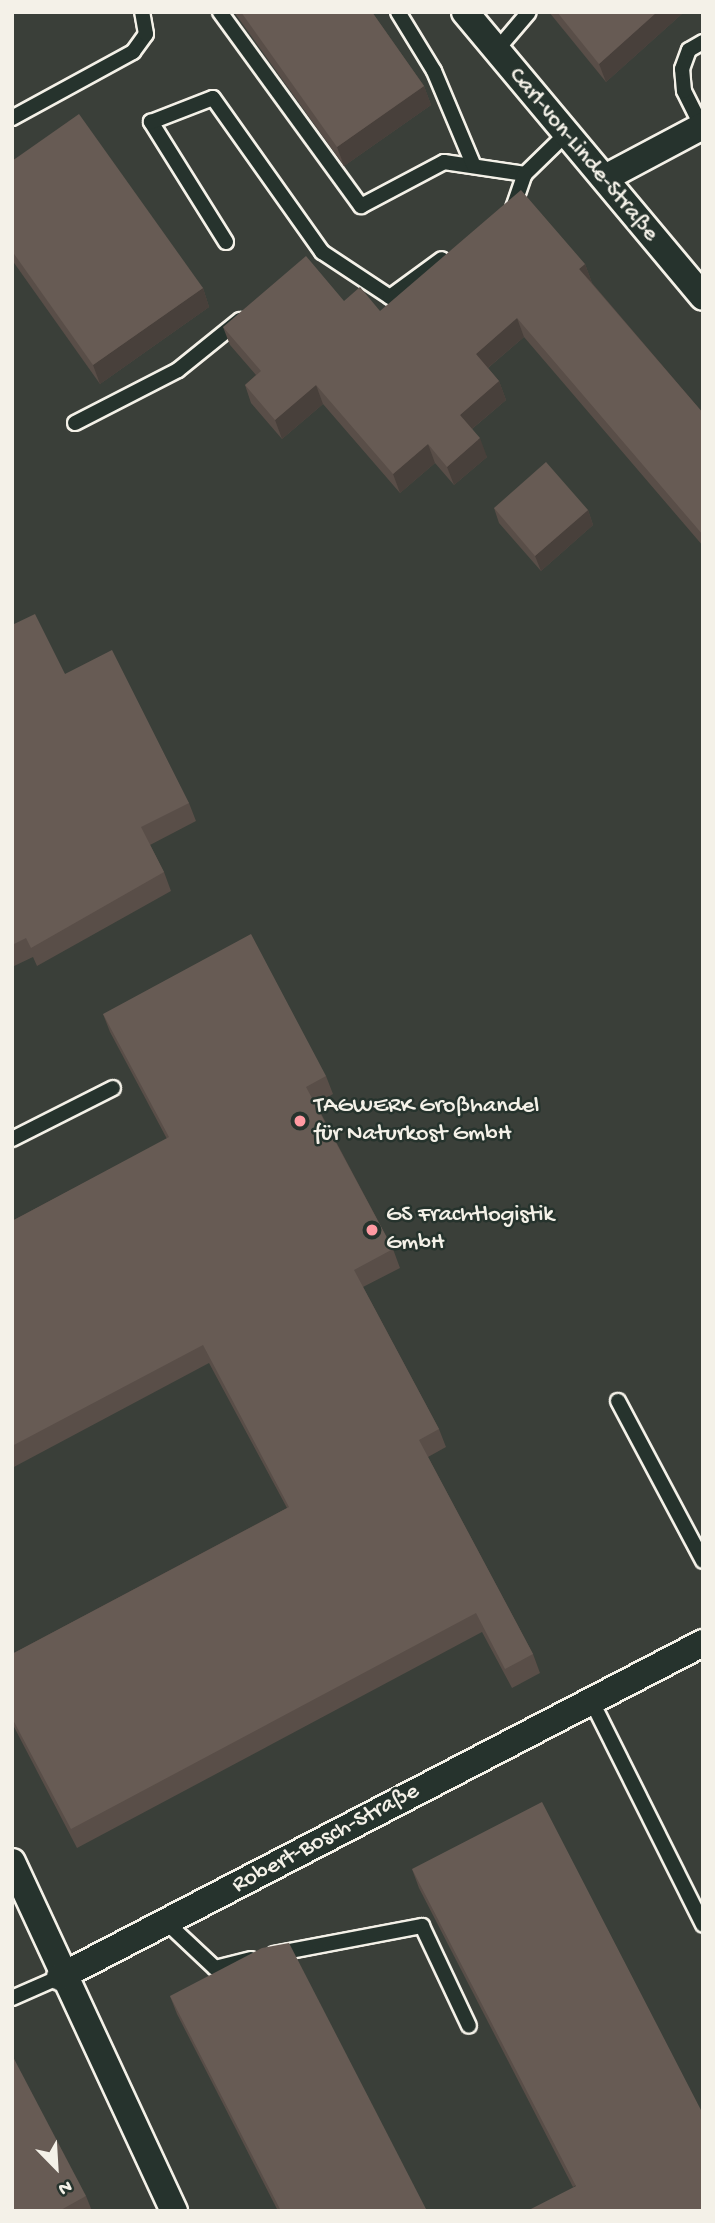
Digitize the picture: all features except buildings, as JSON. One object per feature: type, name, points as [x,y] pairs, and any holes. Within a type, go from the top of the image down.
[{"type":"street","name":"Carl-von-Linde-Straße","points":[[465,12],[495,52],[605,178],[703,297]]},
{"type":"street","points":[[605,178],[703,127]]},
{"type":"street","name":"Robert-Bosch-Straße","points":[[60,1977],[703,1643]]},
{"type":"street","points":[[12,1862],[60,1977],[174,2211]]},
{"type":"lane","points":[[12,118],[133,52],[146,34],[142,12]]},
{"type":"lane","points":[[220,12],[361,206],[444,162],[526,174]]},
{"type":"lane","points":[[398,12],[434,71],[474,166]]},
{"type":"lane","points":[[495,52],[529,12]]},
{"type":"lane","points":[[703,43],[689,50],[682,69],[684,91],[703,127]]},
{"type":"lane","points":[[226,242],[151,122],[213,98],[317,256],[390,297],[453,251]]},
{"type":"lane","points":[[494,221],[515,206],[526,174],[566,134]]},
{"type":"lane","points":[[75,423],[178,369],[250,312]]},
{"type":"lane","points":[[12,1139],[113,1088]]},
{"type":"lane","points":[[618,1401],[703,1561]]},
{"type":"lane","points":[[591,1700],[703,1925]]},
{"type":"lane","points":[[166,1922],[215,1968],[422,1926],[468,2026]]},
{"type":"lane","points":[[12,1998],[60,1977]]},
{"type":"shaded area","points":[[12,12],[703,12],[703,2211],[12,2211]]},
{"type":"place","name":"TAGWERK Großhandel für Naturkost GmbH","points":[[300,1121]]},
{"type":"place","name":"GS Frachtlogistik GmbH","points":[[372,1230]]}]
